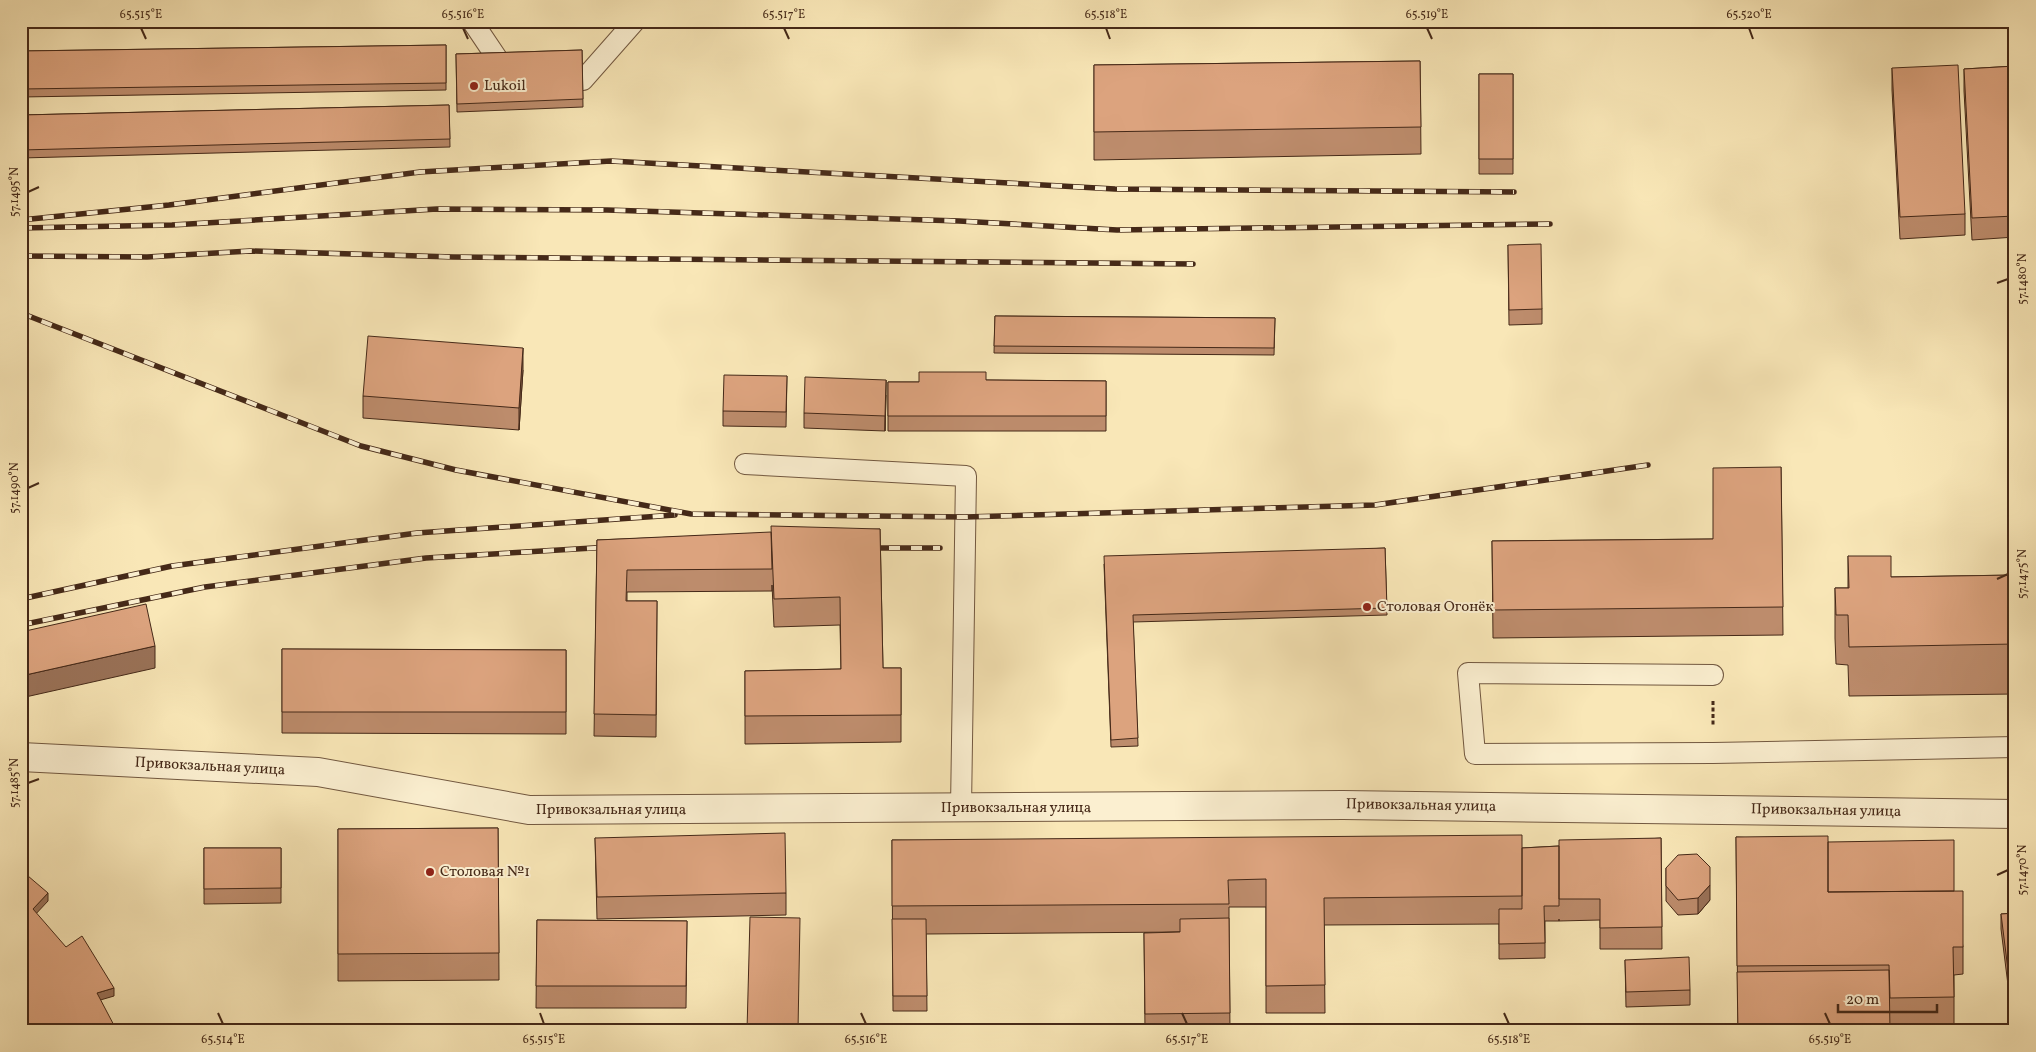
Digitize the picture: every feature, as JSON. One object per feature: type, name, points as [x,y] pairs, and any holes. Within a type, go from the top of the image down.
[{"type":"street","name":"Привокзальная улица","points":[[21,757],[318,772],[529,810],[1344,805],[2015,814]]},
{"type":"lane","points":[[472,21],[514,83],[582,80],[635,21]]},
{"type":"lane","points":[[745,464],[966,476],[961,808]]},
{"type":"lane","points":[[1713,675],[1468,673],[1475,754],[1713,754],[2015,747]]},
{"type":"path","points":[[1713,675],[1713,754]]},
{"type":"building","points":[[446,45],[446,83],[21,89],[21,51]]},
{"type":"building","points":[[582,50],[583,99],[457,104],[456,54]]},
{"type":"building","points":[[1420,61],[1421,127],[1094,132],[1094,65]]},
{"type":"building","points":[[1958,65],[1965,214],[1900,217],[1892,68]]},
{"type":"building","points":[[2015,66],[2015,216],[1972,218],[1964,69]]},
{"type":"building","points":[[1479,74],[1513,74],[1513,159],[1479,159]]},
{"type":"building","points":[[449,105],[450,139],[21,150],[21,115]]},
{"type":"building","points":[[1541,244],[1542,309],[1509,310],[1508,245]]},
{"type":"building","points":[[995,316],[1275,318],[1274,348],[994,346]]},
{"type":"building","points":[[368,336],[523,348],[519,408],[363,396]]},
{"type":"building","points":[[919,372],[986,372],[986,380],[1106,381],[1106,416],[888,416],[888,382],[919,382]]},
{"type":"building","points":[[724,375],[787,376],[786,412],[723,411]]},
{"type":"building","points":[[805,377],[886,380],[885,416],[804,413]]},
{"type":"building","points":[[1781,467],[1783,607],[1493,610],[1492,541],[1713,539],[1713,468]]},
{"type":"building","points":[[771,526],[880,529],[883,668],[901,668],[901,715],[745,716],[745,671],[841,669],[840,597],[774,599]]},
{"type":"building","points":[[771,532],[772,569],[627,570],[626,601],[657,601],[656,715],[594,714],[597,540]]},
{"type":"building","points":[[1385,548],[1387,608],[1133,615],[1138,738],[1111,740],[1104,556]]},
{"type":"building","points":[[1848,556],[1891,556],[1891,577],[2015,575],[2015,644],[1849,647],[1848,615],[1836,615],[1835,588],[1849,588]]},
{"type":"building","points":[[146,604],[155,646],[21,676],[21,632]]},
{"type":"building","points":[[282,649],[566,650],[566,712],[282,712]]},
{"type":"building","points":[[498,828],[499,953],[338,954],[338,829]]},
{"type":"building","points":[[785,833],[786,893],[597,897],[595,838]]},
{"type":"building","points":[[1522,835],[1522,896],[1324,898],[1325,985],[1266,986],[1266,879],[1228,880],[1229,904],[892,906],[892,840]]},
{"type":"building","points":[[1828,836],[1828,892],[1963,891],[1963,947],[1953,947],[1954,997],[1890,998],[1889,965],[1737,966],[1736,837]]},
{"type":"building","points":[[1661,838],[1662,927],[1600,928],[1600,899],[1559,899],[1559,840]]},
{"type":"building","points":[[1954,840],[1954,891],[1828,892],[1828,842]]},
{"type":"building","points":[[1559,846],[1559,906],[1544,906],[1545,943],[1499,944],[1499,909],[1522,909],[1522,848]]},
{"type":"building","points":[[204,848],[281,848],[281,888],[204,889]]},
{"type":"building","points":[[1697,854],[1710,867],[1710,885],[1698,898],[1678,900],[1666,886],[1666,868],[1678,855]]},
{"type":"building","points":[[21,870],[48,893],[33,909],[66,947],[82,936],[114,988],[97,993],[117,1031],[21,1031]]},
{"type":"building","points":[[2015,913],[2015,969],[2008,970],[2001,914]]},
{"type":"building","points":[[750,917],[800,918],[798,1031],[747,1031]]},
{"type":"building","points":[[1229,918],[1230,1013],[1145,1014],[1144,933],[1180,932],[1180,919]]},
{"type":"building","points":[[892,919],[926,919],[927,996],[893,996]]},
{"type":"building","points":[[537,920],[687,921],[686,986],[536,986]]},
{"type":"building","points":[[1689,957],[1690,990],[1626,992],[1625,960]]},
{"type":"building","points":[[1889,970],[1890,1031],[1738,1031],[1737,972]]},
{"type":"building","points":[[442,1026],[447,1031],[438,1031]]},
{"type":"railway","points":[[21,220],[169,205],[420,172],[611,161],[1115,189],[1514,192]]},
{"type":"railway","points":[[21,228],[172,225],[437,209],[607,210],[959,221],[1117,230],[1550,224]]},
{"type":"railway","points":[[21,256],[147,257],[250,251],[453,257],[1193,264]]},
{"type":"railway","points":[[21,313],[361,446],[456,470],[691,514],[965,517],[1375,505],[1648,465]]},
{"type":"railway","points":[[21,599],[172,566],[417,533],[675,515]]},
{"type":"railway","points":[[21,625],[205,587],[426,558],[610,547]]},
{"type":"railway","points":[[867,548],[940,548]]},
{"type":"place","name":"Lukoil","points":[[474,86]]},
{"type":"place","name":"Столовая Огонёк","points":[[1367,607]]},
{"type":"place","name":"Столовая №1","points":[[430,872]]}]
